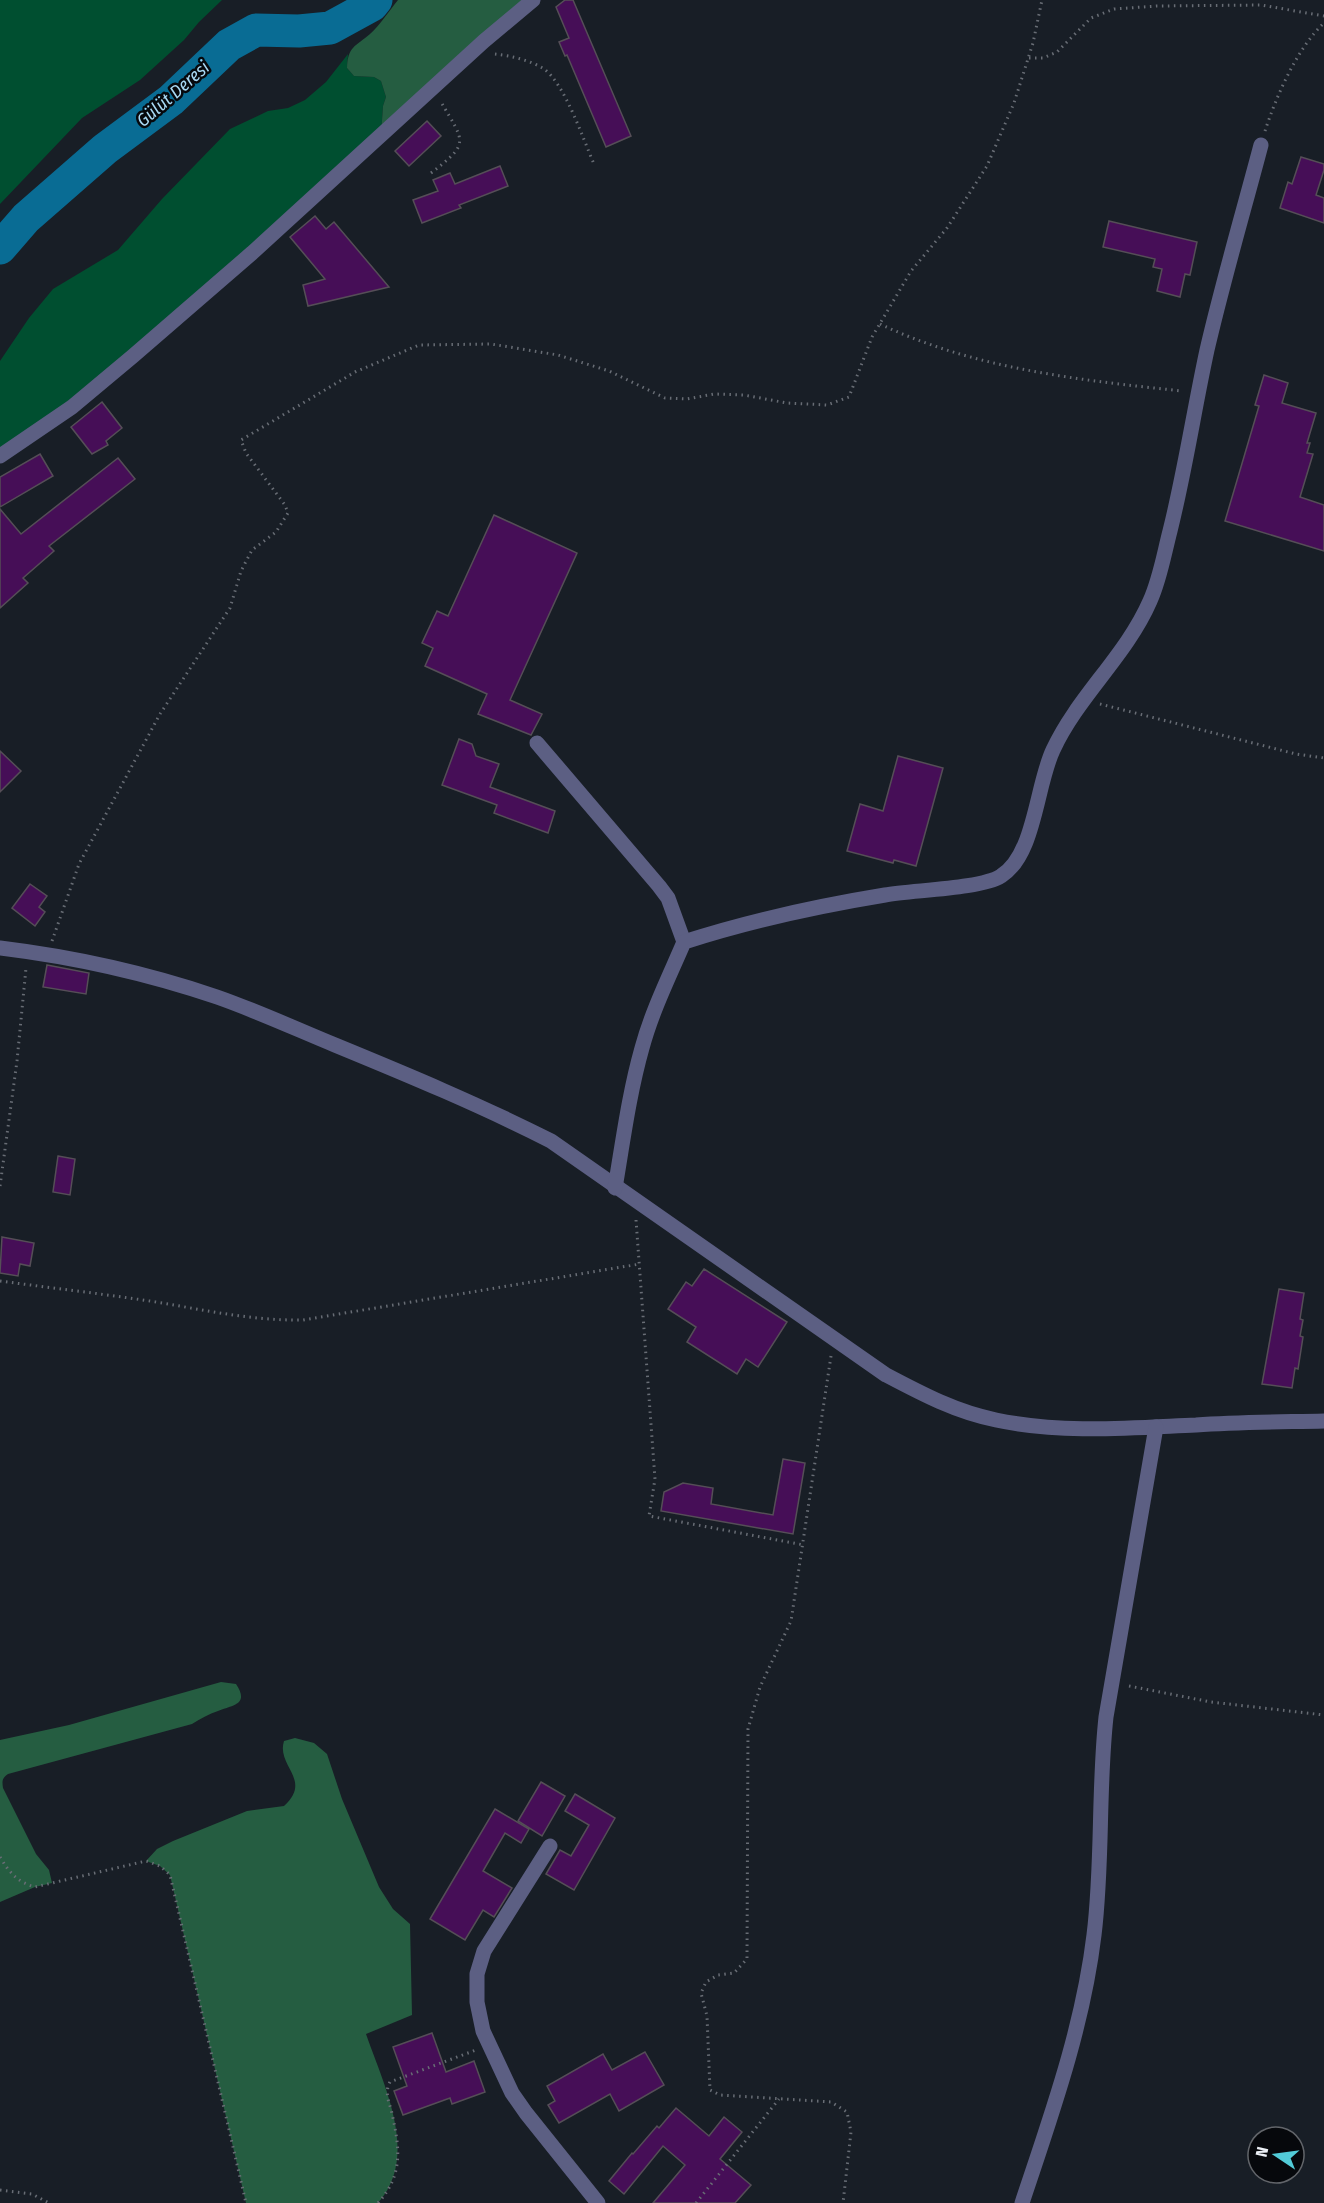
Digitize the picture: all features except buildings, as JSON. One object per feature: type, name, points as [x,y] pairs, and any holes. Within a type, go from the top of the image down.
[{"type":"street","points":[[0,456],[81,400],[252,253],[474,50],[533,0]]},
{"type":"street","points":[[684,942],[711,933],[842,902],[975,884],[997,879],[1013,868],[1025,846],[1052,751],[1068,721],[1135,633],[1151,598],[1173,520],[1208,348],[1261,145]]},
{"type":"street","points":[[537,743],[668,898],[684,942],[656,1005],[642,1047],[631,1092],[615,1188]]},
{"type":"street","points":[[0,948],[91,962],[141,974],[219,998],[388,1066],[497,1114],[551,1141],[615,1188],[886,1375],[942,1404],[995,1420],[1042,1427],[1102,1430],[1240,1422],[1324,1421]]},
{"type":"street","points":[[1022,2203],[1048,2125],[1086,1993],[1095,1935],[1099,1885],[1102,1753],[1156,1427]]},
{"type":"street","points":[[550,1846],[484,1950],[477,1974],[477,2002],[483,2031],[506,2083],[525,2114],[598,2203]]},
{"type":"path","points":[[47,954],[80,864],[160,714],[230,608],[240,571],[252,550],[276,532],[288,513],[285,505],[246,453],[241,440],[355,372],[418,345],[491,344],[558,355],[609,371],[665,398],[687,399],[714,394],[744,395],[787,403],[827,405],[849,397],[872,338],[911,271],[947,228],[987,166],[1014,104],[1042,0]]},
{"type":"path","points":[[1028,58],[1043,58],[1057,52],[1091,18],[1114,9],[1157,6],[1261,5],[1324,16]]},
{"type":"path","points":[[1261,145],[1276,101],[1291,69],[1324,23]]},
{"type":"path","points":[[474,50],[529,62],[543,69],[555,79],[594,164]]},
{"type":"path","points":[[432,88],[457,129],[460,139],[455,155],[432,173]]},
{"type":"path","points":[[880,323],[914,340],[982,362],[1078,380],[1199,392]]},
{"type":"path","points":[[1084,700],[1296,754],[1324,759]]},
{"type":"path","points":[[0,1186],[17,1061],[27,951]]},
{"type":"path","points":[[634,1201],[655,1479],[649,1516],[804,1545]]},
{"type":"path","points":[[0,1281],[273,1321],[421,1302],[640,1264]]},
{"type":"path","points":[[834,1340],[791,1622],[760,1687],[748,1729],[747,1959],[734,1972],[718,1975],[706,1982],[701,1993],[707,2016],[710,2090],[720,2094],[831,2102],[847,2112],[851,2132],[843,2203]]},
{"type":"path","points":[[1112,1683],[1211,1702],[1324,1715]]},
{"type":"path","points":[[0,1857],[15,1878],[35,1887],[146,1862],[160,1866],[170,1875],[246,2203]]},
{"type":"path","points":[[378,2203],[389,2191],[398,2165],[398,2140],[387,2094],[390,2082],[489,2045]]},
{"type":"path","points":[[696,2203],[780,2098]]},
{"type":"path","points":[[0,2190],[32,2194],[49,2203]]},
{"type":"green space","points":[[0,0],[222,0],[184,40],[140,80],[82,118],[0,204]]},
{"type":"green space","points":[[398,0],[533,0],[381,135],[383,106],[386,97],[381,81],[374,77],[354,76],[347,68],[349,55],[353,48],[374,30]]},
{"type":"green space","points":[[348,54],[347,68],[354,76],[374,77],[381,81],[386,97],[383,106],[381,135],[252,253],[0,456],[0,361],[29,318],[53,289],[118,250],[162,199],[230,129],[268,111],[288,108],[305,100],[326,82]]},
{"type":"green space","points":[[221,1682],[236,1684],[241,1696],[238,1703],[192,1724],[8,1774],[3,1782],[3,1788],[36,1854],[49,1870],[52,1883],[35,1887],[0,1902],[0,1740],[69,1725]]},
{"type":"green space","points":[[295,1738],[314,1743],[327,1754],[342,1799],[379,1887],[393,1909],[410,1924],[412,2015],[366,2034],[389,2098],[397,2143],[396,2164],[390,2184],[378,2203],[246,2203],[170,1875],[160,1866],[146,1861],[157,1849],[173,1841],[247,1811],[284,1806],[292,1797],[295,1781],[285,1758],[284,1741]]},
{"type":"waterway","name":"Gülüt Deresi","points":[[0,248],[26,218],[105,149],[171,100],[229,45],[256,30],[299,31],[330,28],[372,5],[376,0]]}]
